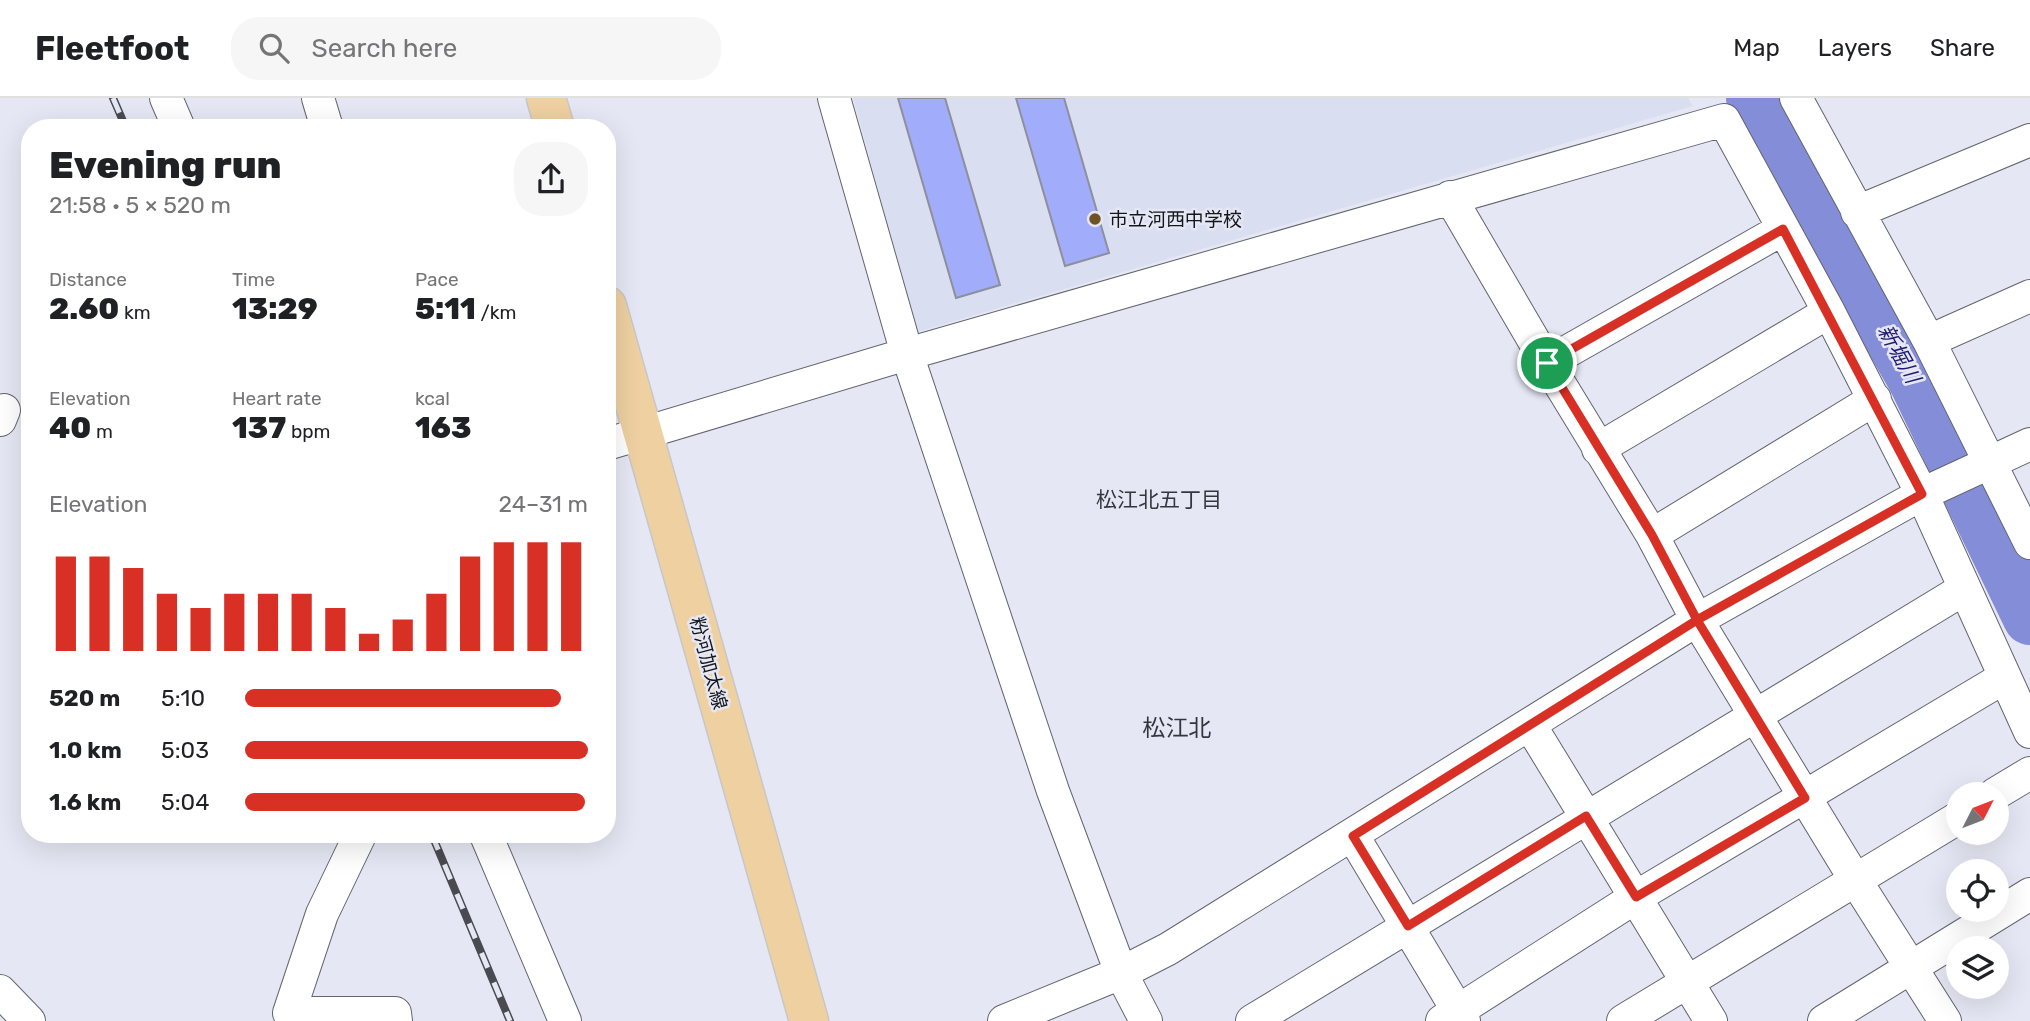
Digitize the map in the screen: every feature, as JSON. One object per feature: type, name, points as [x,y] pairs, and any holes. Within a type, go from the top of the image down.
[{"type":"main road","points":[[546,98],[552,119]]},
{"type":"main road","name":"粉河加太線","points":[[616,336],[809,1021]]},
{"type":"street","points":[[166,98],[175,119]]},
{"type":"street","points":[[318,98],[324,119]]},
{"type":"street","points":[[834,98],[906,354],[1053,791],[1121,973],[1146,1021]]},
{"type":"street","points":[[1796,98],[1929,341],[2030,543]]},
{"type":"street","points":[[616,441],[906,354],[1724,120],[1875,400],[1922,494],[2030,732]]},
{"type":"street","points":[[1857,212],[2030,140]]},
{"type":"street","points":[[1450,197],[1598,449],[1652,535],[1697,620],[1945,1021]]},
{"type":"street","points":[[1547,363],[1783,229]]},
{"type":"street","points":[[1929,341],[2030,296]]},
{"type":"street","points":[[1598,449],[1829,312]]},
{"type":"street","points":[[1652,535],[1875,400]]},
{"type":"street","points":[[1004,1021],[1121,973],[1168,949],[1697,620],[1922,494],[2030,444]]},
{"type":"street","points":[[1252,1021],[1964,589]]},
{"type":"street","points":[[1353,836],[1408,926],[1455,1018],[1636,897],[2005,677]]},
{"type":"street","points":[[1530,725],[1711,1021]]},
{"type":"street","points":[[2009,786],[2030,773]]},
{"type":"street","points":[[1623,1021],[1946,825]]},
{"type":"street","points":[[356,843],[322,914],[289,1013],[395,1013],[396,1021]]},
{"type":"street","points":[[489,843],[565,1021]]},
{"type":"street","points":[[1824,1021],[2030,894]]},
{"type":"street","points":[[0,991],[29,1021]]},
{"type":"shaded area","name":"市立河西中学校","points":[[853,98],[1688,98],[1693,106],[917,332]]},
{"type":"building","points":[[898,98],[945,98],[1000,285],[956,298]]},
{"type":"building","name":"市立河西中学校","points":[[1016,98],[1064,98],[1109,253],[1065,266]]},
{"type":"waterway","name":"新堀川","points":[[1753,98],[1915,380],[2030,618]]},
{"type":"railway","points":[[113,98],[122,119]]},
{"type":"railway","points":[[435,843],[510,1021]]},
{"type":"place","name":"市立河西中学校","points":[[1095,219]]},
{"type":"district","name":"松江北五丁目","points":[[1159,500]]},
{"type":"district","name":"松江北","points":[[1177,728]]},
{"type":"route","points":[[1547,363],[1652,535],[1697,620],[1353,836],[1408,926],[1586,816],[1636,897],[1805,798],[1697,620],[1922,494],[1829,312],[1783,229],[1547,363]]}]
